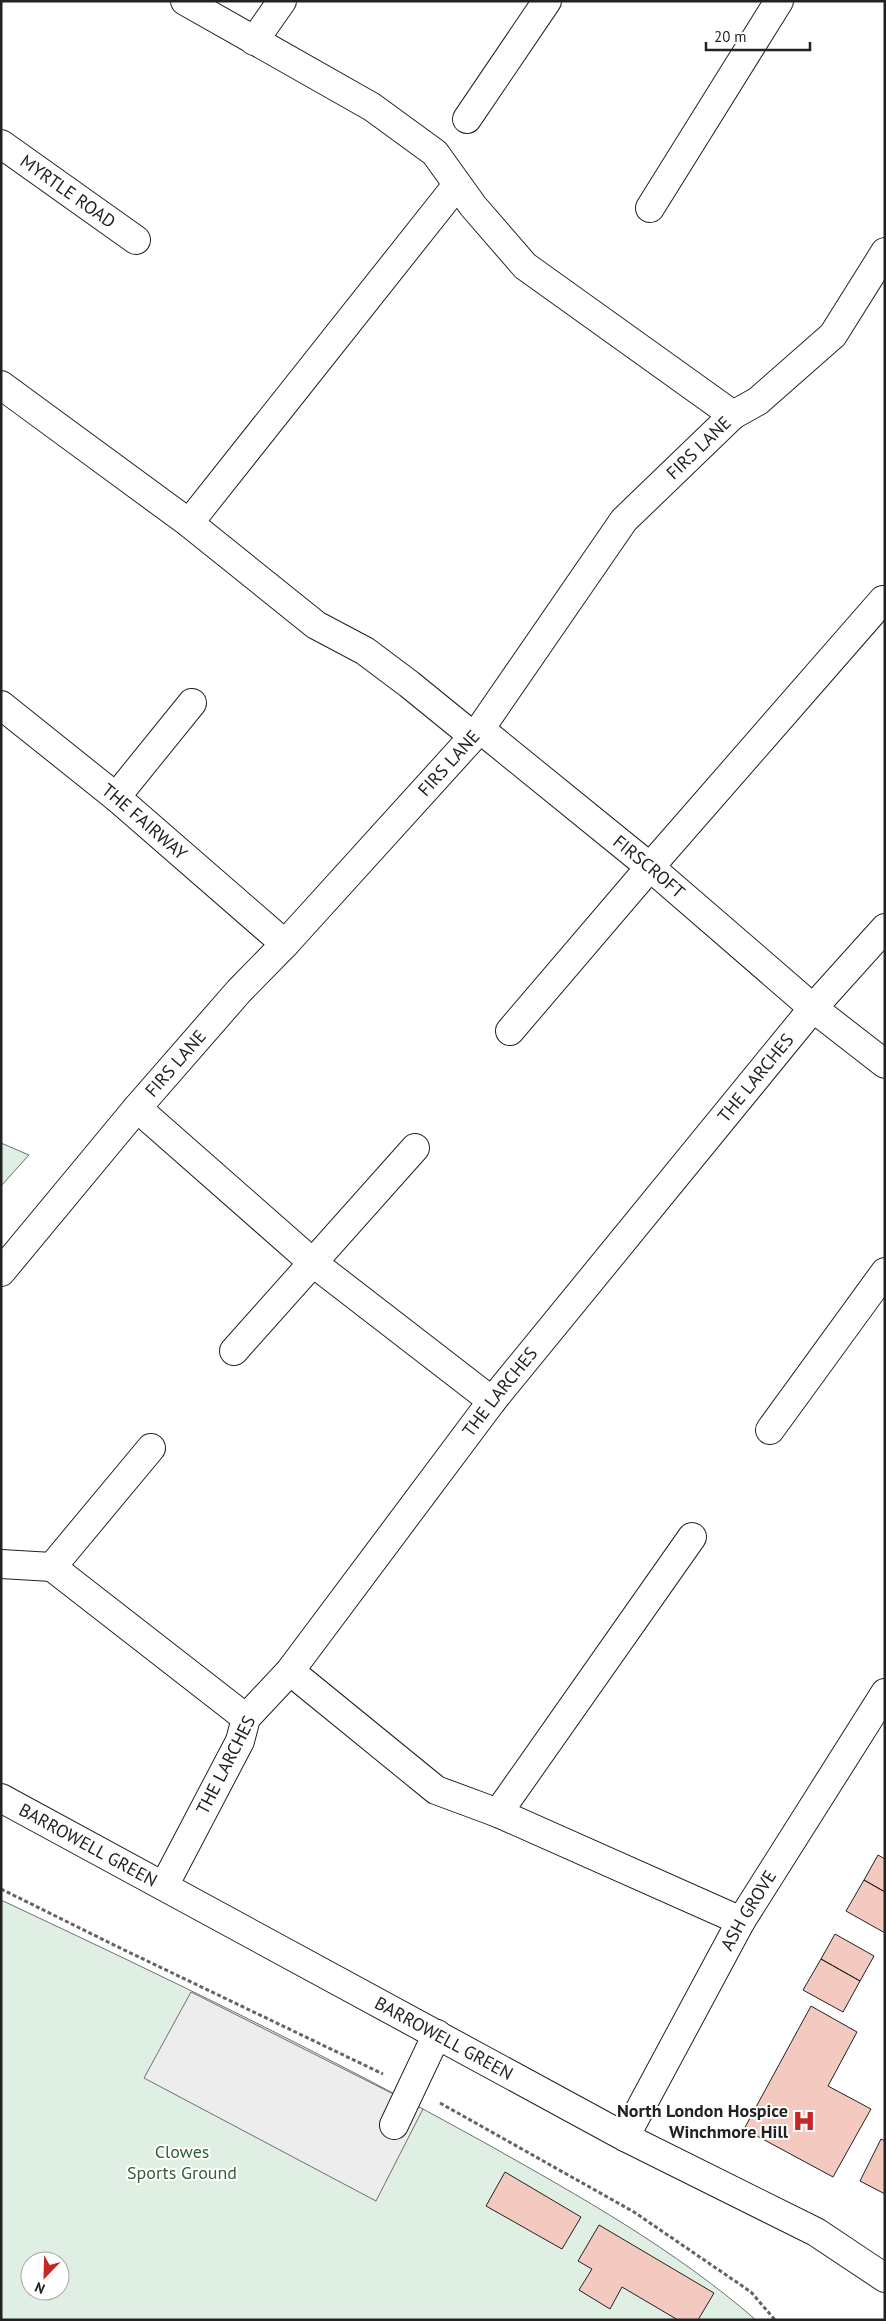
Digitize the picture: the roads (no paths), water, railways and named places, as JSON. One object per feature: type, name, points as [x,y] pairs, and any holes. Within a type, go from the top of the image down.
[{"type":"street","points":[[185,1],[372,107],[435,154],[473,206],[525,266],[734,414]]},
{"type":"street","points":[[254,41],[282,1]]},
{"type":"street","points":[[467,119],[547,1]]},
{"type":"street","points":[[650,208],[779,1]]},
{"type":"street","name":"MYRTLE ROAD","points":[[1,144],[136,240]]},
{"type":"street","points":[[189,523],[457,185]]},
{"type":"street","name":"FIRS LANE","points":[[1,1272],[137,1108],[238,991],[284,944],[476,732],[624,520],[734,414],[758,401],[833,335],[885,252]]},
{"type":"street","name":"FIRSCROFT","points":[[1,385],[189,523],[316,625],[365,651],[476,732],[650,867],[813,1008],[885,1064]]},
{"type":"street","points":[[510,1031],[883,600]]},
{"type":"street","points":[[116,798],[192,703]]},
{"type":"street","name":"THE FAIRWAY","points":[[1,705],[116,798],[284,944]]},
{"type":"street","name":"THE LARCHES","points":[[164,1886],[240,1741],[246,1718],[290,1671],[492,1401],[813,1008],[885,928]]},
{"type":"street","points":[[137,1108],[312,1262],[492,1401]]},
{"type":"street","points":[[234,1352],[415,1148]]},
{"type":"street","points":[[770,1430],[885,1272]]},
{"type":"street","points":[[52,1567],[151,1448]]},
{"type":"street","points":[[498,1814],[692,1537]]},
{"type":"street","points":[[1,1564],[52,1567],[246,1718]]},
{"type":"street","points":[[290,1671],[436,1790],[498,1814],[741,1921]]},
{"type":"street","name":"ASH GROVE","points":[[625,2137],[741,1921],[885,1693]]},
{"type":"street","name":"BARROWELL GREEN","points":[[1,1798],[625,2137],[816,2232],[885,2278]]},
{"type":"street","points":[[394,2125],[437,2034]]},
{"type":"place","name":"North London Hospice Winchmore Hill","points":[[804,2121]]},
{"type":"park label","name":"Clowes Sports Ground","points":[[182,2162]]}]
